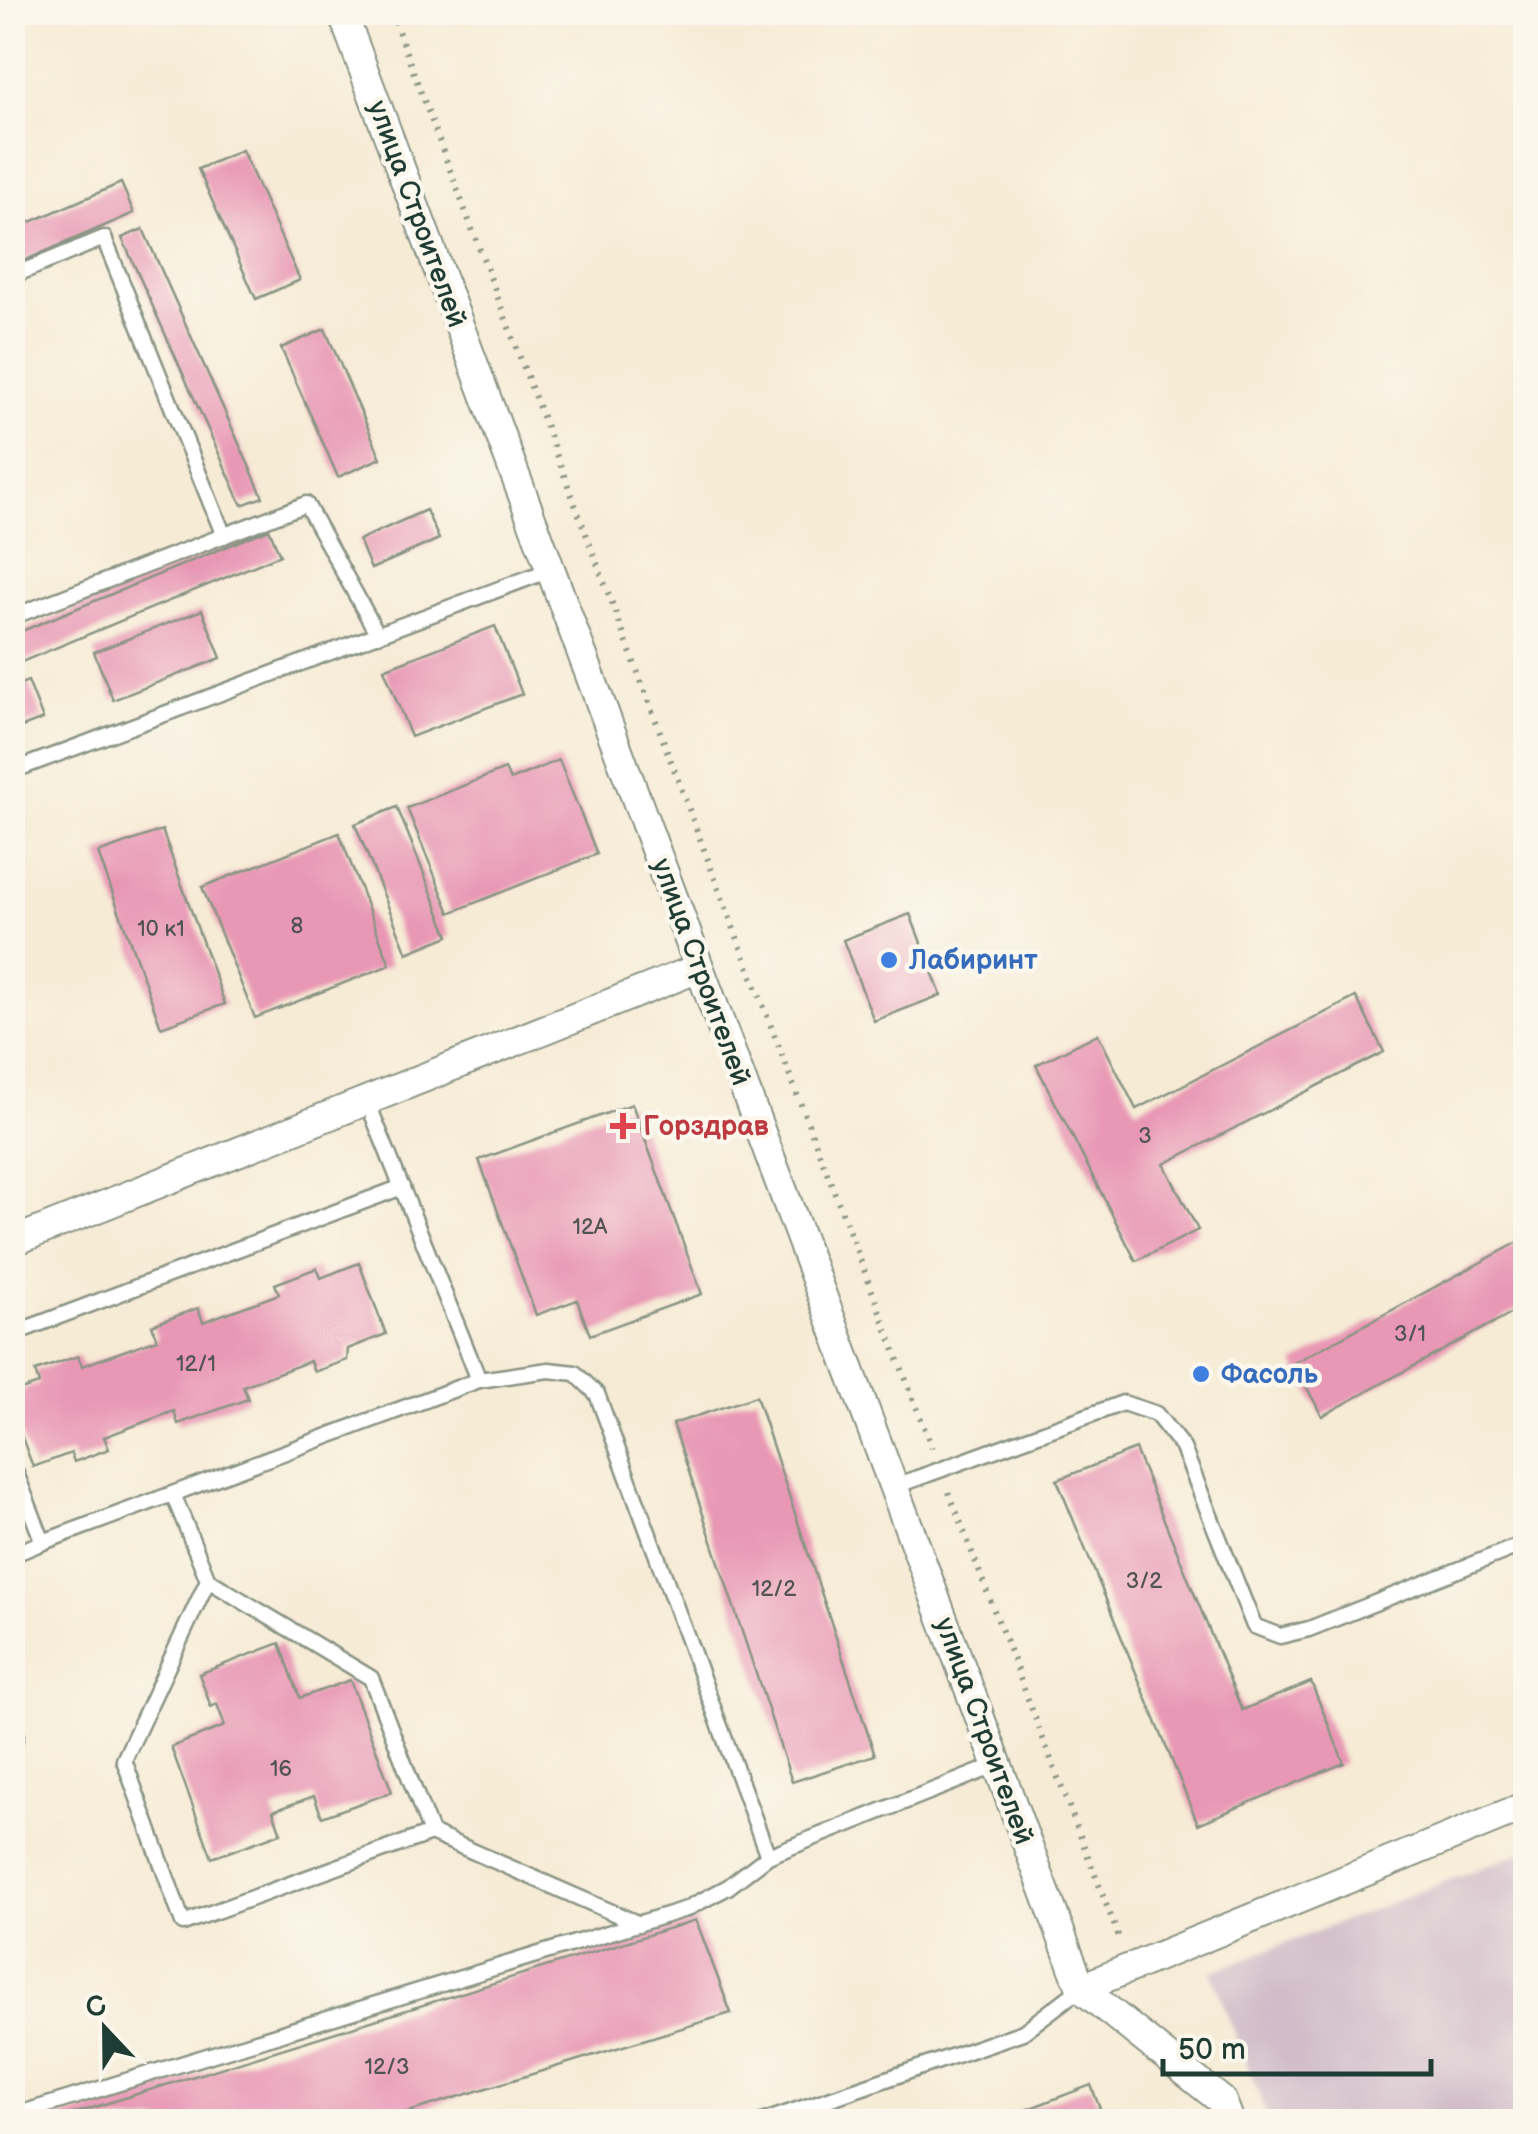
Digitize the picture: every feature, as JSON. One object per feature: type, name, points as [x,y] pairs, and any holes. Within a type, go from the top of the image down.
[{"type":"street","name":"улица Строителей","points":[[342,12],[1080,1988]]},
{"type":"street","points":[[12,1242],[699,968]]},
{"type":"street","points":[[1080,1988],[1526,1806]]},
{"type":"street","points":[[1080,1988],[1222,2101],[1230,2122]]},
{"type":"lane","points":[[12,276],[104,238],[224,536]]},
{"type":"lane","points":[[12,618],[306,504],[378,634]]},
{"type":"lane","points":[[12,771],[550,570]]},
{"type":"lane","points":[[366,1100],[479,1380]]},
{"type":"lane","points":[[12,1334],[402,1187]]},
{"type":"lane","points":[[12,1555],[479,1380],[549,1370],[576,1372],[597,1394],[768,1856]]},
{"type":"lane","points":[[893,1486],[1122,1403],[1156,1414],[1182,1448],[1254,1626],[1280,1636],[1309,1629],[1525,1545]]},
{"type":"lane","points":[[12,1463],[44,1542]]},
{"type":"lane","points":[[174,1494],[208,1580],[371,1678],[431,1832]]},
{"type":"lane","points":[[208,1580],[124,1760],[183,1923],[431,1832],[639,1924]]},
{"type":"lane","points":[[12,1727],[16,1736],[12,1750]]},
{"type":"lane","points":[[12,2116],[686,1910],[728,1887],[768,1856],[997,1765]]},
{"type":"lane","points":[[762,2122],[1023,2032],[1080,1988]]},
{"type":"path","points":[[391,12],[935,1454]]},
{"type":"path","points":[[949,1491],[1132,1969]]},
{"type":"shaded area","points":[[1525,1851],[1525,2121],[1269,2121],[1211,1972]]},
{"type":"building","points":[[242,150],[300,280],[256,299],[198,169]]},
{"type":"building","points":[[121,183],[134,213],[12,266],[12,230]]},
{"type":"building","points":[[143,229],[263,497],[242,505],[122,238]]},
{"type":"building","points":[[325,329],[381,458],[338,477],[281,348]]},
{"type":"building","points":[[426,510],[439,539],[371,569],[359,540]]},
{"type":"building","points":[[269,529],[280,555],[12,666],[12,635]]},
{"type":"building","points":[[202,610],[221,658],[113,700],[94,652]]},
{"type":"building","points":[[495,626],[522,694],[411,737],[384,669]]},
{"type":"building","points":[[28,681],[43,719],[12,731],[12,687]]},
{"type":"building","points":[[559,760],[597,854],[450,913],[407,808],[505,769],[510,780]]},
{"type":"building","points":[[397,807],[449,936],[407,953],[355,824]]},
{"type":"building","points":[[162,830],[225,1004],[161,1027],[98,853]]},
{"type":"building","points":[[339,833],[390,965],[255,1018],[202,887]]},
{"type":"building","points":[[910,914],[941,995],[874,1021],[843,940]]},
{"type":"building","points":[[1356,997],[1384,1052],[1164,1164],[1198,1230],[1136,1261],[1036,1065],[1098,1034],[1136,1109]]},
{"type":"building","points":[[632,1104],[702,1294],[590,1335],[577,1300],[536,1315],[479,1160]]},
{"type":"building","points":[[1526,1238],[1526,1305],[1322,1416],[1294,1363]]},
{"type":"building","points":[[359,1263],[386,1334],[348,1349],[347,1360],[314,1372],[310,1361],[243,1386],[248,1399],[178,1424],[174,1411],[104,1437],[109,1449],[74,1462],[71,1453],[33,1467],[12,1411],[12,1393],[39,1384],[35,1371],[78,1356],[82,1366],[157,1339],[152,1325],[198,1308],[203,1322],[279,1294],[275,1284],[317,1268],[321,1278]]},
{"type":"building","points":[[756,1396],[875,1755],[792,1782],[673,1424]]},
{"type":"building","points":[[1135,1449],[1242,1710],[1311,1682],[1344,1763],[1198,1824],[1057,1480]]},
{"type":"building","points":[[280,1643],[300,1698],[350,1680],[392,1792],[322,1817],[314,1796],[273,1811],[281,1833],[212,1858],[171,1747],[225,1726],[217,1704],[211,1707],[199,1674]]},
{"type":"building","points":[[696,1920],[731,2013],[376,2122],[47,2122]]},
{"type":"building","points":[[1091,2085],[1105,2122],[996,2122],[996,2121]]},
{"type":"place","name":"Лабиринт","points":[[889,960]]},
{"type":"place","name":"Горздрав","points":[[623,1126]]},
{"type":"place","name":"Фасоль","points":[[1201,1374]]}]
